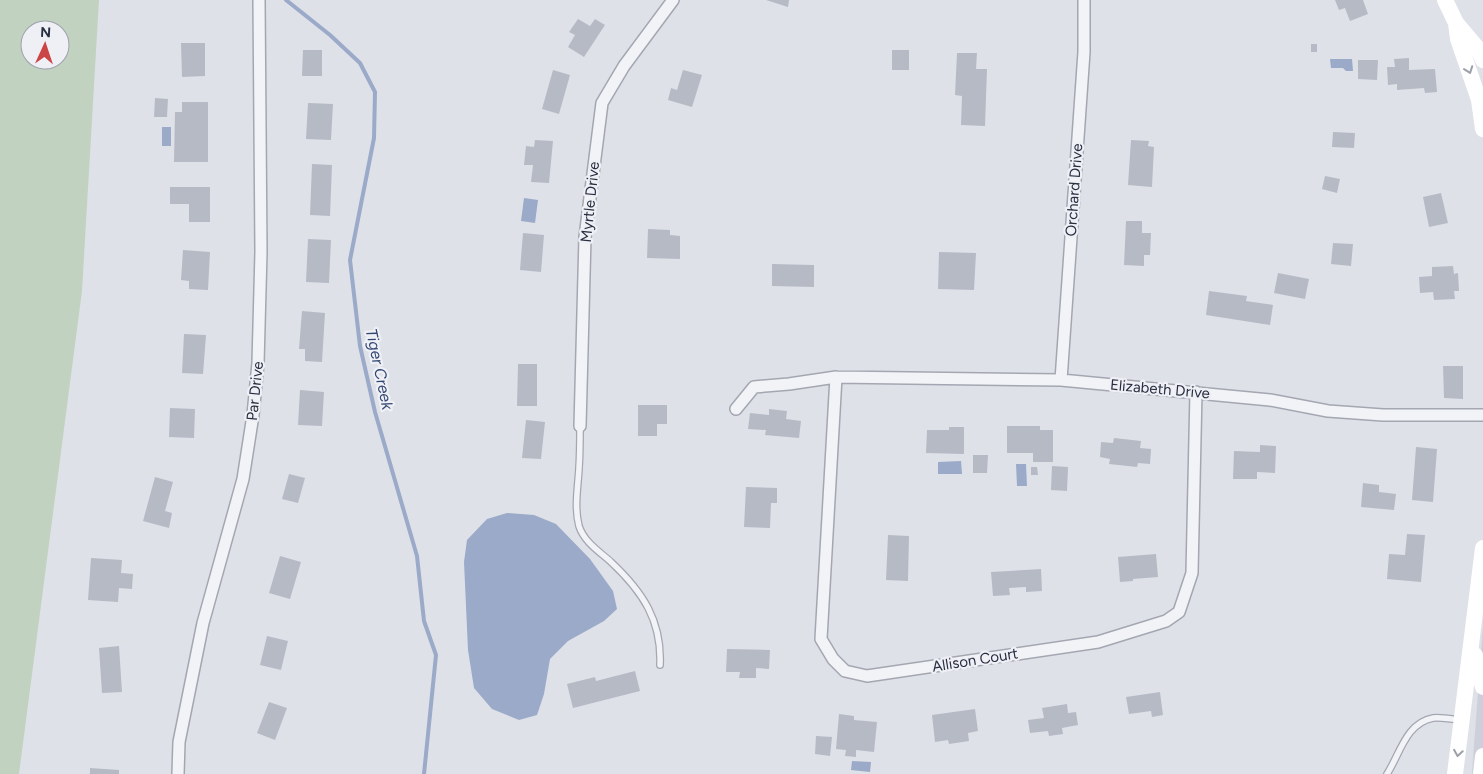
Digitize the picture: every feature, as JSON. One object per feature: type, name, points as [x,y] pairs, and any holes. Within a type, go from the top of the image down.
[{"type":"main road","points":[[1446,0],[1456,23],[1458,39],[1479,100],[1483,129]]},
{"type":"main road","points":[[1456,23],[1478,49],[1483,60]]},
{"type":"main road","points":[[1455,774],[1483,548]]},
{"type":"main road","points":[[1473,632],[1476,657],[1483,687]]},
{"type":"main road","points":[[1482,774],[1483,756]]},
{"type":"street","name":"Par Drive","points":[[178,774],[179,742],[203,623],[243,479],[253,415],[258,363],[262,252],[259,0]]},
{"type":"street","name":"Myrtle Drive","points":[[580,426],[585,237],[602,104],[624,66],[673,0]]},
{"type":"street","name":"Orchard Drive","points":[[1061,380],[1084,52],[1084,0]]},
{"type":"street","name":"Elizabeth Drive","points":[[736,409],[754,387],[836,377],[1061,380],[1270,400],[1328,411],[1382,415],[1483,415]]},
{"type":"street","name":"Allison Court","points":[[836,377],[821,639],[833,659],[845,672],[867,676],[1098,642],[1166,622],[1179,612],[1192,573],[1196,392]]},
{"type":"lane","points":[[580,426],[576,507],[579,527],[589,543],[613,564],[645,600],[654,617],[661,652],[660,665]]},
{"type":"lane","points":[[1387,774],[1402,744],[1418,723],[1433,718],[1462,720]]},
{"type":"shaded area","points":[[1483,626],[1483,774],[1472,774],[1474,745]]},
{"type":"green space","points":[[0,0],[99,0],[82,291],[19,774],[0,774]]},
{"type":"water","points":[[1330,59],[1352,59],[1353,71],[1346,71],[1343,68],[1331,68]]},
{"type":"water","points":[[162,127],[171,127],[171,146],[162,146]]},
{"type":"water","points":[[524,198],[538,200],[535,223],[521,221]]},
{"type":"water","points":[[961,461],[962,474],[938,474],[938,462]]},
{"type":"water","points":[[1016,464],[1026,464],[1027,486],[1017,486]]},
{"type":"water","points":[[507,513],[534,515],[556,524],[590,559],[613,591],[617,609],[604,621],[568,641],[550,659],[544,694],[537,715],[519,720],[492,709],[474,688],[468,650],[464,562],[467,540],[487,519]]},
{"type":"water","points":[[852,761],[871,762],[870,772],[851,770]]},
{"type":"building","points":[[766,0],[789,0],[788,7]]},
{"type":"building","points":[[1335,0],[1363,0],[1368,14],[1350,21],[1345,8],[1339,10]]},
{"type":"building","points":[[578,19],[590,26],[595,19],[605,25],[584,57],[568,47],[575,35],[569,32]]},
{"type":"building","points":[[181,43],[205,43],[205,76],[182,77]]},
{"type":"building","points":[[1311,44],[1317,44],[1317,52],[1311,52]]},
{"type":"building","points":[[303,50],[322,50],[322,76],[302,76]]},
{"type":"building","points":[[892,50],[909,50],[909,70],[892,70]]},
{"type":"building","points":[[957,53],[977,53],[976,69],[987,69],[985,126],[961,125],[962,96],[955,95]]},
{"type":"building","points":[[1409,58],[1409,70],[1435,69],[1437,92],[1425,93],[1424,88],[1397,90],[1397,84],[1388,85],[1387,67],[1395,67],[1394,59]]},
{"type":"building","points":[[1358,60],[1378,60],[1377,80],[1358,79]]},
{"type":"building","points":[[553,70],[570,75],[559,114],[542,109]]},
{"type":"building","points":[[683,70],[702,75],[692,107],[668,100],[671,88],[677,90]]},
{"type":"building","points":[[155,98],[168,99],[167,117],[154,117]]},
{"type":"building","points":[[182,102],[208,102],[208,162],[174,162],[175,112],[182,112]]},
{"type":"building","points":[[308,103],[333,104],[331,140],[306,139]]},
{"type":"building","points":[[1333,132],[1355,133],[1354,148],[1332,147]]},
{"type":"building","points":[[535,140],[553,141],[549,183],[531,182],[533,165],[524,165],[526,146],[534,147]]},
{"type":"building","points":[[1131,140],[1149,141],[1148,146],[1154,147],[1152,187],[1128,185]]},
{"type":"building","points":[[312,164],[332,165],[330,216],[310,215]]},
{"type":"building","points":[[1325,176],[1340,179],[1337,193],[1322,189]]},
{"type":"building","points":[[170,187],[210,187],[210,222],[189,222],[189,204],[170,204]]},
{"type":"building","points":[[1441,193],[1448,223],[1429,227],[1423,197]]},
{"type":"building","points":[[1126,221],[1142,221],[1142,233],[1151,233],[1150,255],[1144,255],[1144,266],[1124,265]]},
{"type":"building","points":[[648,229],[670,230],[670,235],[680,236],[680,259],[647,258]]},
{"type":"building","points":[[523,233],[544,235],[541,272],[520,270]]},
{"type":"building","points":[[308,239],[331,240],[329,283],[306,282]]},
{"type":"building","points":[[1333,243],[1353,244],[1351,266],[1331,264]]},
{"type":"building","points":[[183,250],[210,252],[208,290],[189,289],[189,281],[181,280]]},
{"type":"building","points":[[939,252],[976,253],[974,290],[938,289]]},
{"type":"building","points":[[772,264],[814,265],[814,287],[772,286]]},
{"type":"building","points":[[1453,266],[1454,274],[1458,273],[1459,291],[1454,291],[1455,299],[1434,300],[1433,292],[1420,293],[1419,277],[1432,276],[1432,267]]},
{"type":"building","points":[[1278,273],[1309,279],[1305,299],[1274,293]]},
{"type":"building","points":[[1209,291],[1247,296],[1246,301],[1273,305],[1270,325],[1206,315]]},
{"type":"building","points":[[302,311],[325,313],[322,362],[305,361],[305,349],[299,349]]},
{"type":"building","points":[[184,334],[206,335],[203,374],[182,373]]},
{"type":"building","points":[[518,364],[537,364],[537,406],[517,406]]},
{"type":"building","points":[[1443,366],[1463,366],[1463,399],[1444,398]]},
{"type":"building","points":[[300,390],[324,392],[322,426],[298,425]]},
{"type":"building","points":[[638,405],[667,405],[667,424],[657,424],[657,436],[638,436]]},
{"type":"building","points":[[170,408],[195,409],[194,438],[169,437]]},
{"type":"building","points":[[769,409],[787,411],[786,419],[801,421],[799,438],[765,435],[766,430],[748,429],[750,413],[769,415]]},
{"type":"building","points":[[526,420],[545,422],[541,459],[522,458]]},
{"type":"building","points":[[1007,426],[1040,426],[1040,430],[1053,430],[1053,462],[1033,462],[1033,453],[1007,453]]},
{"type":"building","points":[[949,427],[964,427],[964,454],[926,453],[927,430],[949,430]]},
{"type":"building","points":[[1114,438],[1141,441],[1140,448],[1151,449],[1150,464],[1138,463],[1137,467],[1109,464],[1110,459],[1100,457],[1101,442],[1113,443]]},
{"type":"building","points":[[1260,445],[1276,446],[1275,473],[1257,472],[1257,479],[1233,479],[1234,451],[1260,452]]},
{"type":"building","points":[[1416,447],[1437,449],[1433,502],[1412,500]]},
{"type":"building","points":[[973,455],[988,455],[987,473],[973,473]]},
{"type":"building","points":[[1052,466],[1068,467],[1067,491],[1051,490]]},
{"type":"building","points":[[1031,467],[1037,467],[1038,475],[1031,475]]},
{"type":"building","points":[[289,474],[305,478],[298,503],[282,499]]},
{"type":"building","points":[[155,477],[173,482],[165,511],[172,513],[169,528],[143,521]]},
{"type":"building","points":[[1363,483],[1379,485],[1379,492],[1396,494],[1394,510],[1361,507]]},
{"type":"building","points":[[746,487],[777,488],[777,503],[771,503],[770,528],[744,527]]},
{"type":"building","points":[[1407,534],[1425,535],[1421,582],[1387,579],[1389,554],[1405,555]]},
{"type":"building","points":[[888,535],[909,536],[908,581],[886,580]]},
{"type":"building","points":[[1156,554],[1158,577],[1120,582],[1118,557]]},
{"type":"building","points":[[280,556],[301,562],[290,599],[269,593]]},
{"type":"building","points":[[91,558],[122,560],[121,573],[133,574],[132,589],[119,588],[118,602],[88,600]]},
{"type":"building","points":[[1041,569],[1042,591],[1026,592],[1026,587],[1009,588],[1010,595],[993,596],[991,572]]},
{"type":"building","points":[[267,636],[288,641],[281,670],[260,665]]},
{"type":"building","points":[[119,646],[122,692],[102,693],[99,648]]},
{"type":"building","points":[[727,649],[770,650],[769,669],[756,668],[756,678],[739,678],[740,672],[726,672]]},
{"type":"building","points":[[635,671],[640,691],[573,708],[567,684],[595,677],[596,681]]},
{"type":"building","points":[[1160,692],[1163,715],[1152,717],[1151,711],[1129,714],[1126,697]]},
{"type":"building","points":[[269,702],[287,708],[275,740],[257,733]]},
{"type":"building","points":[[1067,704],[1068,713],[1076,712],[1078,725],[1062,728],[1063,734],[1049,736],[1048,731],[1030,733],[1028,720],[1044,718],[1042,708]]},
{"type":"building","points":[[975,709],[978,731],[968,733],[969,741],[949,744],[948,740],[935,742],[932,715]]},
{"type":"building","points":[[839,714],[854,716],[854,720],[877,722],[874,752],[856,750],[856,757],[845,756],[846,750],[836,749]]},
{"type":"building","points":[[816,736],[832,737],[830,756],[815,754]]},
{"type":"building","points":[[90,768],[119,770],[119,774],[90,774]]},
{"type":"waterway","name":"Tiger Creek","points":[[286,0],[330,35],[360,63],[375,92],[374,138],[350,260],[360,346],[375,412],[417,556],[424,621],[436,655],[424,774]]}]
